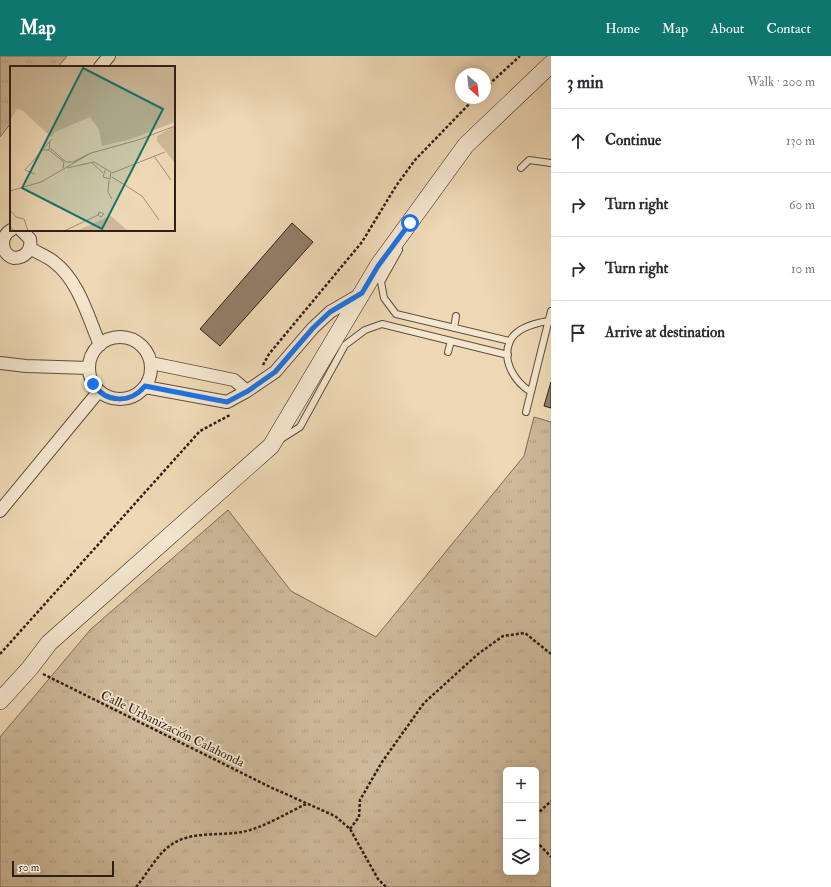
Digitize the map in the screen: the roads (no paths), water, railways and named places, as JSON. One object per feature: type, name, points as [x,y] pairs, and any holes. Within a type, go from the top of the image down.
[{"type":"main road","points":[[0,701],[30,668],[49,643],[271,446],[378,266],[466,145],[551,64]]},
{"type":"street","points":[[101,66],[109,56]]},
{"type":"street","points":[[10,230],[6,232],[1,240],[1,248],[5,254],[10,257],[19,258],[27,253],[30,248],[30,239],[22,231]]},
{"type":"street","points":[[30,248],[54,262],[69,277],[83,303],[100,345]]},
{"type":"street","points":[[145,386],[227,402],[248,391],[275,372],[313,328],[330,312],[362,293]]},
{"type":"street","points":[[118,338],[134,340],[146,351],[151,363],[150,375],[145,386],[136,395],[125,399],[112,399],[99,391],[91,380],[89,368],[92,356],[100,345],[108,340],[118,338]]},
{"type":"street","points":[[0,363],[26,366],[89,368]]},
{"type":"street","points":[[151,363],[234,380],[248,391]]},
{"type":"street","points":[[0,511],[99,391]]},
{"type":"lane","points":[[521,168],[529,160],[551,163]]},
{"type":"lane","points":[[410,223],[399,250],[381,282],[384,298],[396,314],[510,341]]},
{"type":"lane","points":[[526,412],[551,311]]},
{"type":"lane","points":[[454,328],[456,316]]},
{"type":"lane","points":[[531,392],[521,386],[511,373],[508,355],[510,341],[514,336],[532,324],[548,321]]},
{"type":"lane","points":[[271,446],[300,427],[345,345],[365,330],[382,324],[508,355]]},
{"type":"lane","points":[[448,352],[451,341]]}]
